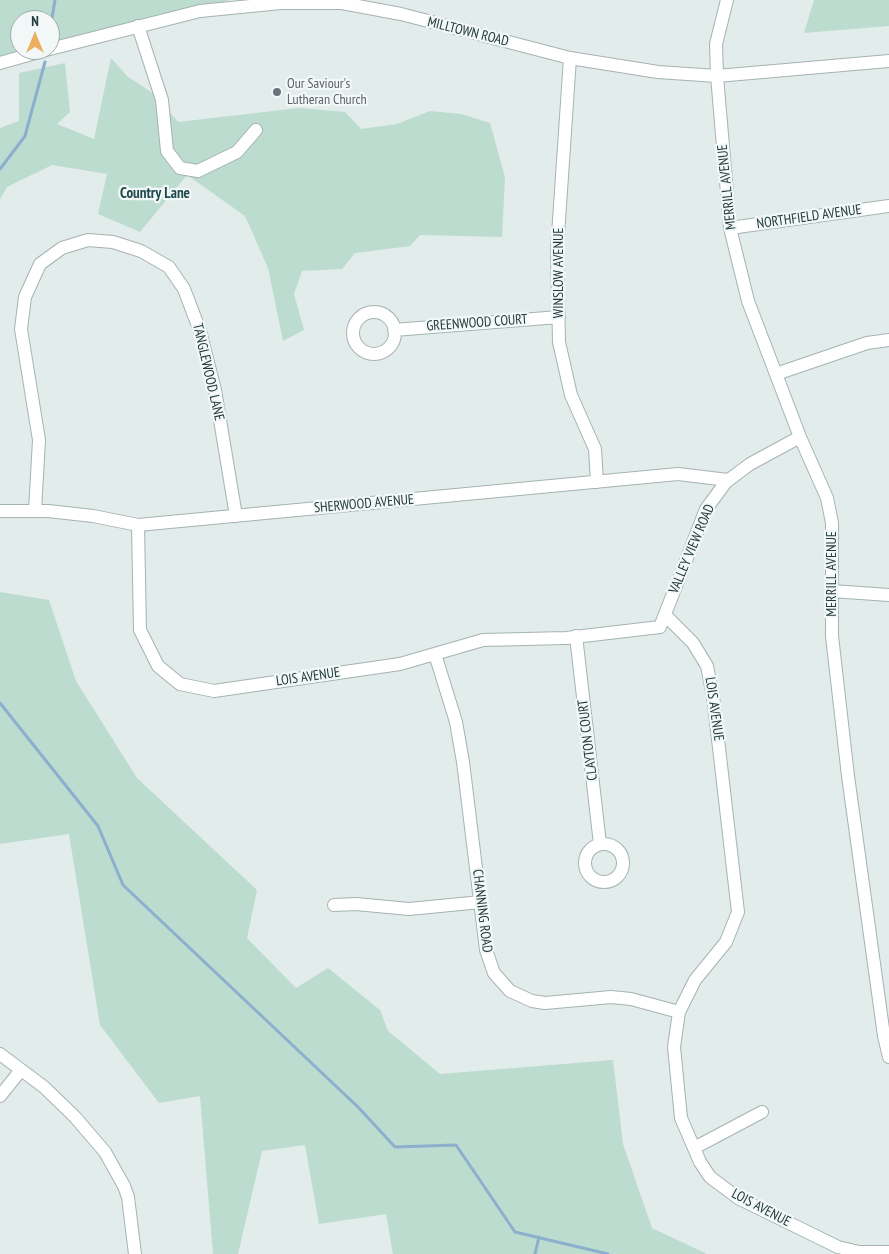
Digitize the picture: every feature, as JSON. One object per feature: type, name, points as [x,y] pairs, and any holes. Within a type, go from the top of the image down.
[{"type":"street","points":[[200,12],[229,0]]},
{"type":"street","points":[[329,0],[342,3]]},
{"type":"street","name":"MERRILL AVENUE","points":[[727,0],[716,44],[730,228],[748,302],[800,437],[826,498],[833,543],[832,636],[848,776],[884,1036],[889,1057]]},
{"type":"street","name":"MILLTOWN ROAD","points":[[60,46],[200,12],[281,2],[342,3],[401,14],[570,58],[658,72],[717,76],[889,61]]},
{"type":"street","points":[[138,26],[162,100],[168,151],[180,168],[198,171],[237,152],[256,130]]},
{"type":"street","name":"WINSLOW AVENUE","points":[[570,58],[557,250],[559,342],[570,395],[595,449],[597,482]]},
{"type":"street","name":"NORTHFIELD AVENUE","points":[[730,228],[889,206]]},
{"type":"street","name":"TANGLEWOOD LANE","points":[[35,511],[39,440],[21,329],[26,296],[40,264],[62,248],[88,240],[113,242],[140,250],[169,267],[184,289],[200,331],[215,390],[236,516]]},
{"type":"street","name":"GREENWOOD COURT","points":[[394,330],[559,317]]},
{"type":"street","points":[[776,374],[867,343],[889,340]]},
{"type":"street","name":"VALLEY VIEW ROAD","points":[[665,615],[706,509],[728,480],[750,464],[800,437]]},
{"type":"street","name":"SHERWOOD AVENUE","points":[[0,511],[35,511],[93,516],[138,525],[678,474],[728,480]]},
{"type":"street","name":"LOIS AVENUE","points":[[138,525],[140,630],[158,666],[180,684],[214,691],[400,664],[483,640],[576,636],[660,626],[665,615],[693,643],[707,666],[713,696],[738,912],[726,942],[695,980],[679,1012],[674,1047],[678,1104],[681,1118],[694,1148],[710,1177],[738,1198],[838,1247],[859,1252],[889,1252]]},
{"type":"street","points":[[832,591],[889,595]]},
{"type":"street","name":"CLAYTON COURT","points":[[576,636],[600,844]]},
{"type":"street","name":"CHANNING ROAD","points":[[435,654],[456,722],[464,762],[486,950],[491,968],[501,983],[521,998],[545,1003],[611,997],[648,1002],[679,1012]]},
{"type":"street","points":[[334,905],[356,904],[409,909],[480,902]]},
{"type":"street","points":[[0,1054],[44,1087],[69,1111],[105,1152],[128,1197],[135,1254]]},
{"type":"street","points":[[0,1096],[21,1070]]},
{"type":"street","points":[[694,1148],[762,1112]]},
{"type":"green space","points":[[0,0],[229,0],[200,11],[60,49],[60,10],[10,10],[10,60],[19,60],[0,65]]},
{"type":"green space","points":[[814,0],[889,0],[889,26],[804,33]]},
{"type":"green space","points":[[111,58],[127,76],[154,94],[178,122],[299,108],[345,112],[361,129],[397,124],[430,111],[461,114],[490,123],[505,177],[502,237],[420,235],[410,246],[355,253],[342,269],[302,271],[294,294],[304,330],[283,341],[268,268],[245,216],[187,175],[140,232],[98,214],[107,174],[52,165],[7,187],[0,199],[0,128],[19,121],[19,73],[65,63],[70,112],[57,124],[94,139]]},
{"type":"green space","points":[[0,592],[49,600],[76,681],[137,778],[257,890],[247,938],[296,988],[328,968],[380,1010],[388,1031],[440,1074],[613,1060],[623,1144],[652,1228],[707,1254],[393,1254],[386,1214],[319,1224],[305,1145],[262,1151],[238,1254],[213,1254],[200,1096],[159,1103],[100,1025],[69,834],[0,844]]},
{"type":"waterway","points":[[53,10],[55,0]]},
{"type":"waterway","points":[[0,169],[25,136],[45,62]]},
{"type":"waterway","points":[[0,703],[98,826],[123,885],[358,1107],[395,1147],[456,1145],[515,1232],[608,1254]]},
{"type":"waterway","points":[[535,1254],[539,1237]]},
{"type":"place","name":"Our Saviour's Lutheran Church","points":[[277,92]]},
{"type":"district","name":"Country Lane","points":[[155,194]]}]
